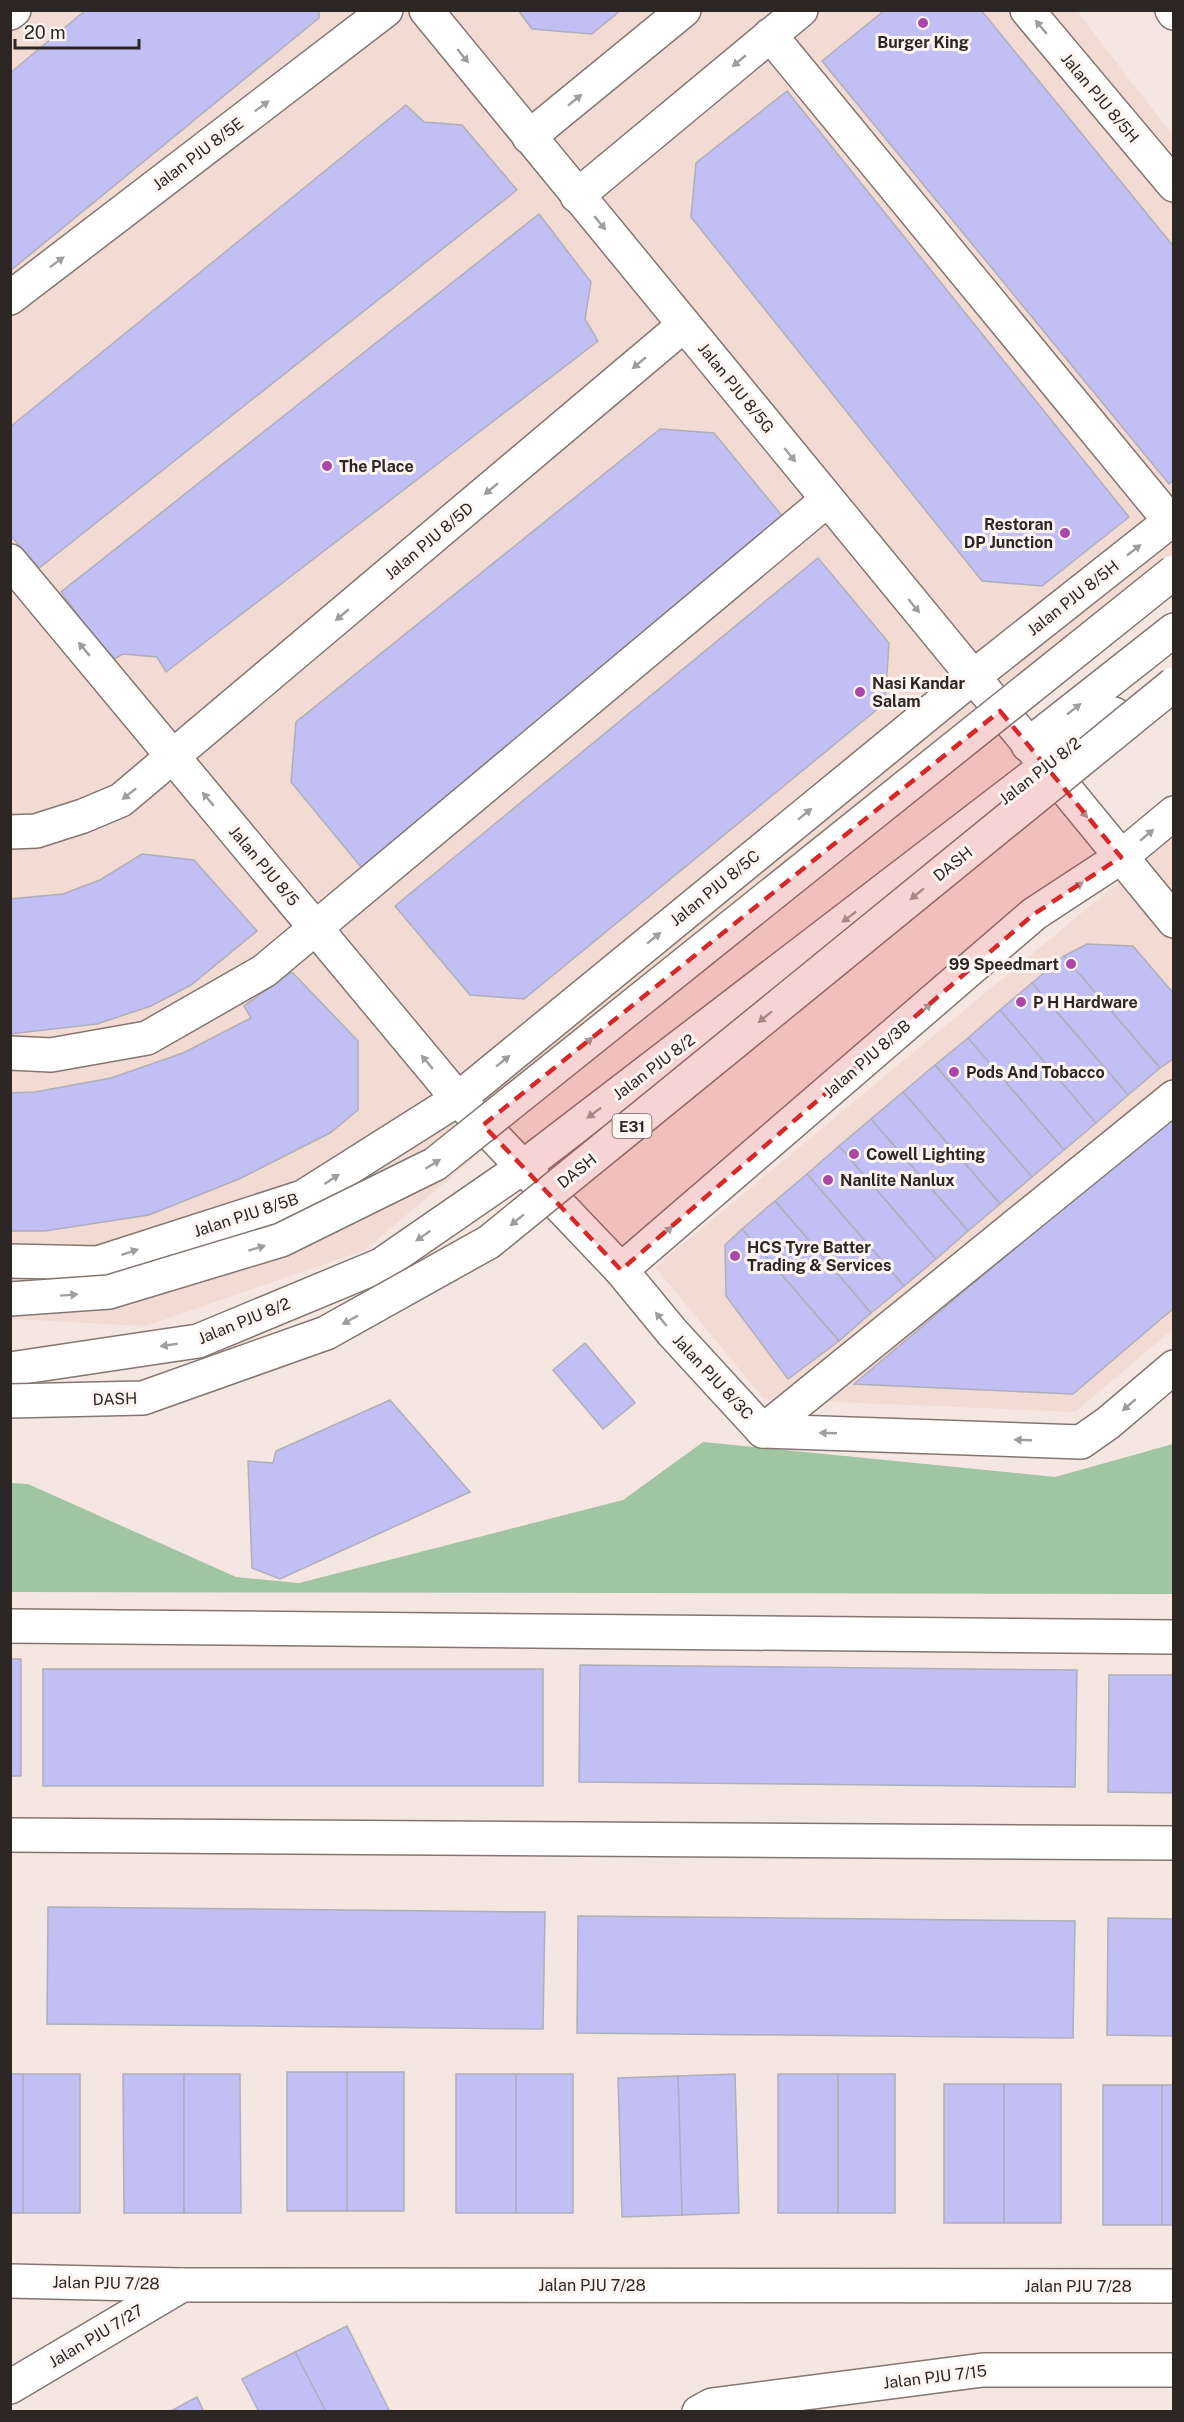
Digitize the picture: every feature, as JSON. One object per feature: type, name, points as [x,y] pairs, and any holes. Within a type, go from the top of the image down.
[{"type":"main road","name":"Jalan PJU 8/5E","points":[[10,298],[386,10]]},
{"type":"main road","name":"Jalan PJU 8/5G","points":[[426,10],[1173,921]]},
{"type":"main road","points":[[530,137],[684,10]]},
{"type":"main road","points":[[578,196],[801,10]]},
{"type":"main road","name":"Jalan PJU 8/5H","points":[[1027,10],[1173,185]]},
{"type":"main road","points":[[770,35],[1172,519]]},
{"type":"main road","name":"Jalan PJU 8/5D","points":[[10,832],[36,831],[83,816],[121,800],[684,325]]},
{"type":"main road","points":[[10,1053],[51,1055],[147,1038],[264,970],[827,500]]},
{"type":"main road","name":"Jalan PJU 8/5H","points":[[973,677],[1172,519]]},
{"type":"main road","name":"Jalan PJU 8/5","points":[[10,561],[458,1099],[523,1167]]},
{"type":"main road","points":[[10,1299],[109,1292],[281,1240],[435,1164],[1173,572]]},
{"type":"main road","name":"Jalan PJU 8/2","points":[[10,1369],[198,1341],[381,1265],[523,1167],[1036,755],[1173,630]]},
{"type":"main road","name":"Jalan PJU 8/2","points":[[1036,755],[1173,670]]},
{"type":"main road","name":"Jalan PJU 8/5C","points":[[458,1099],[973,677]]},
{"type":"main road","name":"DASH","points":[[10,1401],[143,1398],[326,1333],[489,1242],[1173,684]]},
{"type":"main road","name":"Jalan PJU 8/3B","points":[[621,1270],[1034,915],[1121,857],[1173,813]]},
{"type":"main road","points":[[763,1431],[1173,1097]]},
{"type":"main road","name":"Jalan PJU 8/5B","points":[[10,1261],[98,1263],[303,1197],[458,1099]]},
{"type":"main road","name":"Jalan PJU 8/3C","points":[[523,1167],[621,1270],[672,1332],[763,1431],[1081,1442],[1108,1423],[1173,1367]]},
{"type":"main road","points":[[10,1626],[1173,1637]]},
{"type":"main road","points":[[10,1835],[1173,1843]]},
{"type":"main road","name":"Jalan PJU 7/28","points":[[10,2281],[182,2284],[1173,2286]]},
{"type":"main road","name":"Jalan PJU 7/27","points":[[10,2387],[182,2284]]},
{"type":"main road","name":"Jalan PJU 7/15","points":[[699,2412],[712,2405],[983,2370],[1173,2370]]},
{"type":"highlighted area","points":[[1000,711],[1121,857],[1034,914],[621,1270],[483,1125]]},
{"type":"shaded area","points":[[10,11],[1077,11],[1173,136],[1173,568],[365,1250],[146,1326],[11,1319]]},
{"type":"shaded area","points":[[1173,837],[1173,1329],[1075,1412],[764,1399],[655,1267]]},
{"type":"green space","points":[[703,1442],[1055,1477],[1173,1444],[1173,1594],[11,1592],[11,1483],[28,1484],[236,1577],[299,1583],[623,1500]]},
{"type":"building","points":[[86,10],[319,10],[319,18],[10,271],[10,73]]},
{"type":"building","points":[[518,10],[621,10],[592,34],[532,29]]},
{"type":"building","points":[[885,10],[981,10],[1174,247],[1174,480],[1169,484],[822,61]]},
{"type":"building","points":[[787,91],[1129,517],[1042,586],[982,581],[691,217],[696,163]]},
{"type":"building","points":[[406,105],[424,122],[462,125],[517,190],[39,568],[10,535],[10,427]]},
{"type":"building","name":"The Place","points":[[539,214],[591,282],[585,319],[598,341],[166,672],[157,657],[123,654],[111,661],[61,592]]},
{"type":"building","points":[[660,429],[714,433],[788,523],[361,867],[291,782],[296,722]]},
{"type":"building","points":[[818,558],[889,643],[885,703],[524,999],[470,995],[395,906]]},
{"type":"building","points":[[142,854],[194,860],[257,931],[191,985],[151,1006],[97,1024],[10,1034],[10,899],[63,894],[100,880]]},
{"type":"building","points":[[1087,944],[1133,946],[1174,994],[1174,1058],[1160,1068],[1064,956]]},
{"type":"building","points":[[1064,956],[1160,1068],[1128,1095],[1032,983]]},
{"type":"building","points":[[292,972],[358,1041],[358,1110],[330,1133],[239,1179],[149,1215],[45,1231],[10,1231],[10,1093],[35,1092],[111,1078],[183,1053],[251,1018],[244,1006]]},
{"type":"building","points":[[1032,983],[1128,1095],[1096,1123],[1000,1010]]},
{"type":"building","points":[[1000,1010],[1096,1123],[1064,1150],[968,1038]]},
{"type":"building","points":[[968,1038],[1064,1150],[1032,1177],[935,1065]]},
{"type":"building","points":[[935,1065],[1032,1177],[1000,1204],[903,1092]]},
{"type":"building","points":[[903,1092],[1000,1204],[968,1231],[871,1119]]},
{"type":"building","points":[[1174,1114],[1174,1308],[1073,1394],[854,1384]]},
{"type":"building","points":[[871,1119],[968,1231],[936,1259],[839,1146]]},
{"type":"building","points":[[839,1146],[936,1259],[904,1286],[807,1174]]},
{"type":"building","points":[[807,1174],[904,1286],[871,1313],[775,1201]]},
{"type":"building","points":[[775,1201],[871,1313],[839,1341],[742,1229]]},
{"type":"building","points":[[742,1229],[839,1341],[788,1379],[726,1296],[725,1245]]},
{"type":"building","points":[[585,1343],[635,1403],[603,1429],[553,1370]]},
{"type":"building","points":[[390,1400],[470,1492],[280,1579],[252,1568],[248,1461],[273,1463],[276,1451]]},
{"type":"building","points":[[10,1659],[21,1659],[21,1776],[10,1776]]},
{"type":"building","points":[[580,1665],[1077,1670],[1075,1787],[579,1782]]},
{"type":"building","points":[[43,1669],[543,1669],[543,1786],[43,1786]]},
{"type":"building","points":[[1109,1675],[1174,1675],[1174,1793],[1108,1792]]},
{"type":"building","points":[[11,1902],[11,2019],[10,2019]]},
{"type":"building","points":[[48,1907],[545,1912],[543,2029],[47,2024]]},
{"type":"building","points":[[578,1916],[1075,1921],[1073,2038],[577,2033]]},
{"type":"building","points":[[1108,1918],[1174,1919],[1174,2036],[1107,2035]]},
{"type":"building","points":[[287,2072],[347,2072],[347,2211],[287,2211]]},
{"type":"building","points":[[347,2072],[404,2072],[404,2211],[347,2211]]},
{"type":"building","points":[[10,2074],[23,2074],[23,2213],[10,2213]]},
{"type":"building","points":[[23,2074],[80,2074],[80,2213],[23,2213]]},
{"type":"building","points":[[123,2074],[184,2074],[184,2213],[124,2213]]},
{"type":"building","points":[[184,2074],[240,2074],[241,2213],[184,2213]]},
{"type":"building","points":[[456,2074],[516,2074],[516,2213],[456,2213]]},
{"type":"building","points":[[516,2074],[573,2074],[573,2213],[516,2213]]},
{"type":"building","points":[[735,2074],[739,2213],[682,2215],[678,2076]]},
{"type":"building","points":[[778,2074],[838,2074],[838,2213],[778,2213]]},
{"type":"building","points":[[838,2074],[895,2074],[895,2213],[838,2213]]},
{"type":"building","points":[[678,2076],[682,2215],[622,2217],[618,2078]]},
{"type":"building","points":[[944,2084],[1004,2084],[1004,2223],[944,2223]]},
{"type":"building","points":[[1004,2084],[1061,2084],[1061,2223],[1004,2223]]},
{"type":"building","points":[[1103,2085],[1162,2085],[1162,2225],[1103,2225]]},
{"type":"building","points":[[1162,2085],[1174,2085],[1174,2225],[1162,2225]]},
{"type":"building","points":[[347,2326],[390,2412],[326,2412],[295,2352]]},
{"type":"building","points":[[295,2352],[326,2412],[259,2412],[242,2379]]},
{"type":"building","points":[[197,2397],[204,2412],[169,2412]]},
{"type":"place","name":"Burger King","points":[[923,23]]},
{"type":"place","name":"The Place","points":[[327,466]]},
{"type":"place","name":"Restoran DP Junction","points":[[1065,533]]},
{"type":"place","name":"Nasi Kandar Salam","points":[[860,692]]},
{"type":"place","name":"99 Speedmart","points":[[1071,964]]},
{"type":"place","name":"P H Hardware","points":[[1021,1002]]},
{"type":"place","name":"Pods And Tobacco","points":[[954,1072]]},
{"type":"place","name":"Cowell Lighting","points":[[854,1154]]},
{"type":"place","name":"Nanlite Nanlux","points":[[828,1180]]},
{"type":"place","name":"HCS Tyre Batter Trading & Services","points":[[735,1256]]}]
